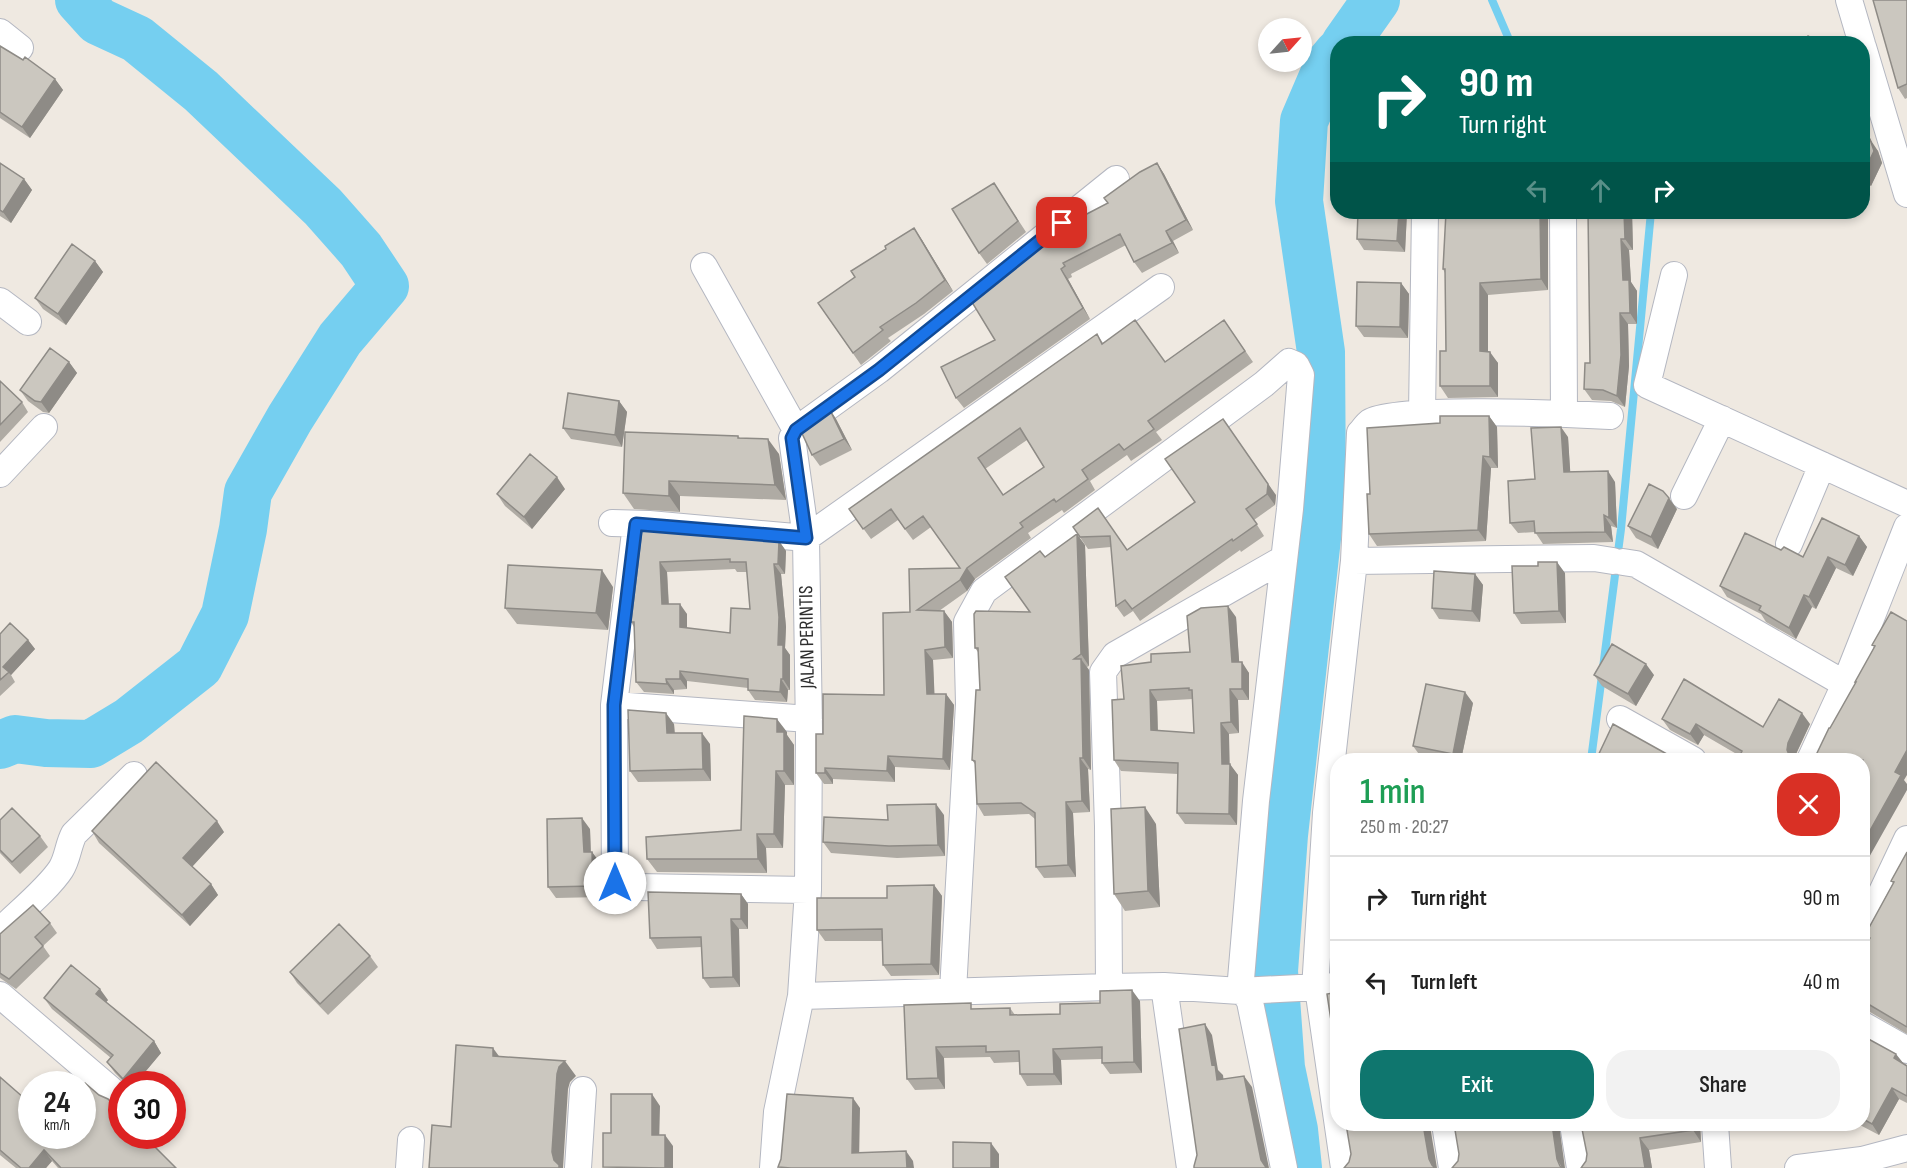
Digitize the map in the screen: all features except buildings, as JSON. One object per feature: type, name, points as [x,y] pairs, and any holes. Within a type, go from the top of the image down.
[{"type":"street","points":[[1849,0],[1859,36]]},
{"type":"street","points":[[0,32],[20,48]]},
{"type":"street","points":[[1870,71],[1907,194]]},
{"type":"street","points":[[705,266],[796,430],[879,370],[1116,179]]},
{"type":"street","points":[[1422,414],[1425,219]]},
{"type":"street","points":[[1563,219],[1564,414]]},
{"type":"street","points":[[1674,275],[1647,385],[1907,504]]},
{"type":"street","points":[[808,890],[626,885],[614,705],[624,523],[806,538],[1161,287]]},
{"type":"street","points":[[0,301],[28,322]]},
{"type":"street","points":[[953,991],[969,704],[967,622],[984,591],[1264,384],[1289,362],[1296,365],[1301,375],[1290,509],[1256,801],[1247,991],[1284,1168]]},
{"type":"street","points":[[1337,753],[1354,561],[1360,433],[1370,422],[1382,418],[1422,414],[1610,416]]},
{"type":"street","points":[[1684,496],[1722,420]]},
{"type":"street","points":[[0,474],[44,427]]},
{"type":"street","name":"JALAN PERINTIS","points":[[773,1168],[777,1112],[801,996],[808,890],[806,538],[792,438],[796,430]]},
{"type":"street","points":[[1789,544],[1822,465]]},
{"type":"street","points":[[1813,753],[1845,684],[1906,531]]},
{"type":"street","points":[[1354,561],[1594,558],[1636,564],[1845,684]]},
{"type":"street","points":[[1109,987],[1108,826],[1103,672],[1115,655],[1283,559]]},
{"type":"street","points":[[614,705],[808,720]]},
{"type":"street","points":[[1620,719],[1681,753]]},
{"type":"street","points":[[0,931],[58,874],[66,860],[74,834],[134,775]]},
{"type":"street","points":[[1870,917],[1907,839]]},
{"type":"street","points":[[1330,845],[1321,988],[1330,1058]]},
{"type":"street","points":[[801,996],[1109,987],[1247,991],[1321,988]]},
{"type":"street","points":[[1164,987],[1190,1168]]},
{"type":"street","points":[[0,995],[108,1087]]},
{"type":"street","points":[[1870,1029],[1907,1050]]},
{"type":"street","points":[[578,1168],[583,1090]]},
{"type":"street","points":[[1339,1131],[1344,1168]]},
{"type":"street","points":[[1446,1131],[1452,1168]]},
{"type":"street","points":[[1574,1131],[1580,1168]]},
{"type":"street","points":[[1715,1131],[1718,1168]]},
{"type":"street","points":[[409,1168],[411,1140]]},
{"type":"street","points":[[1798,1168],[1862,1160],[1907,1148]]},
{"type":"waterway","points":[[0,745],[15,739],[46,743],[91,744],[129,721],[199,666],[225,615],[243,529],[248,492],[290,418],[340,339],[385,286],[361,250],[323,207],[201,91],[137,39],[98,21],[79,0]]},
{"type":"waterway","points":[[1351,36],[1376,0]]},
{"type":"waterway","points":[[1492,0],[1508,36]]},
{"type":"waterway","points":[[1298,1168],[1294,1130],[1281,1068],[1274,971],[1284,835],[1322,493],[1321,352],[1299,201],[1304,121],[1330,63]]},
{"type":"waterway","points":[[1592,753],[1621,529],[1650,219]]},
{"type":"route","points":[[615,883],[614,705],[636,524],[806,538],[792,438],[796,430],[879,370],[1062,223]]}]
